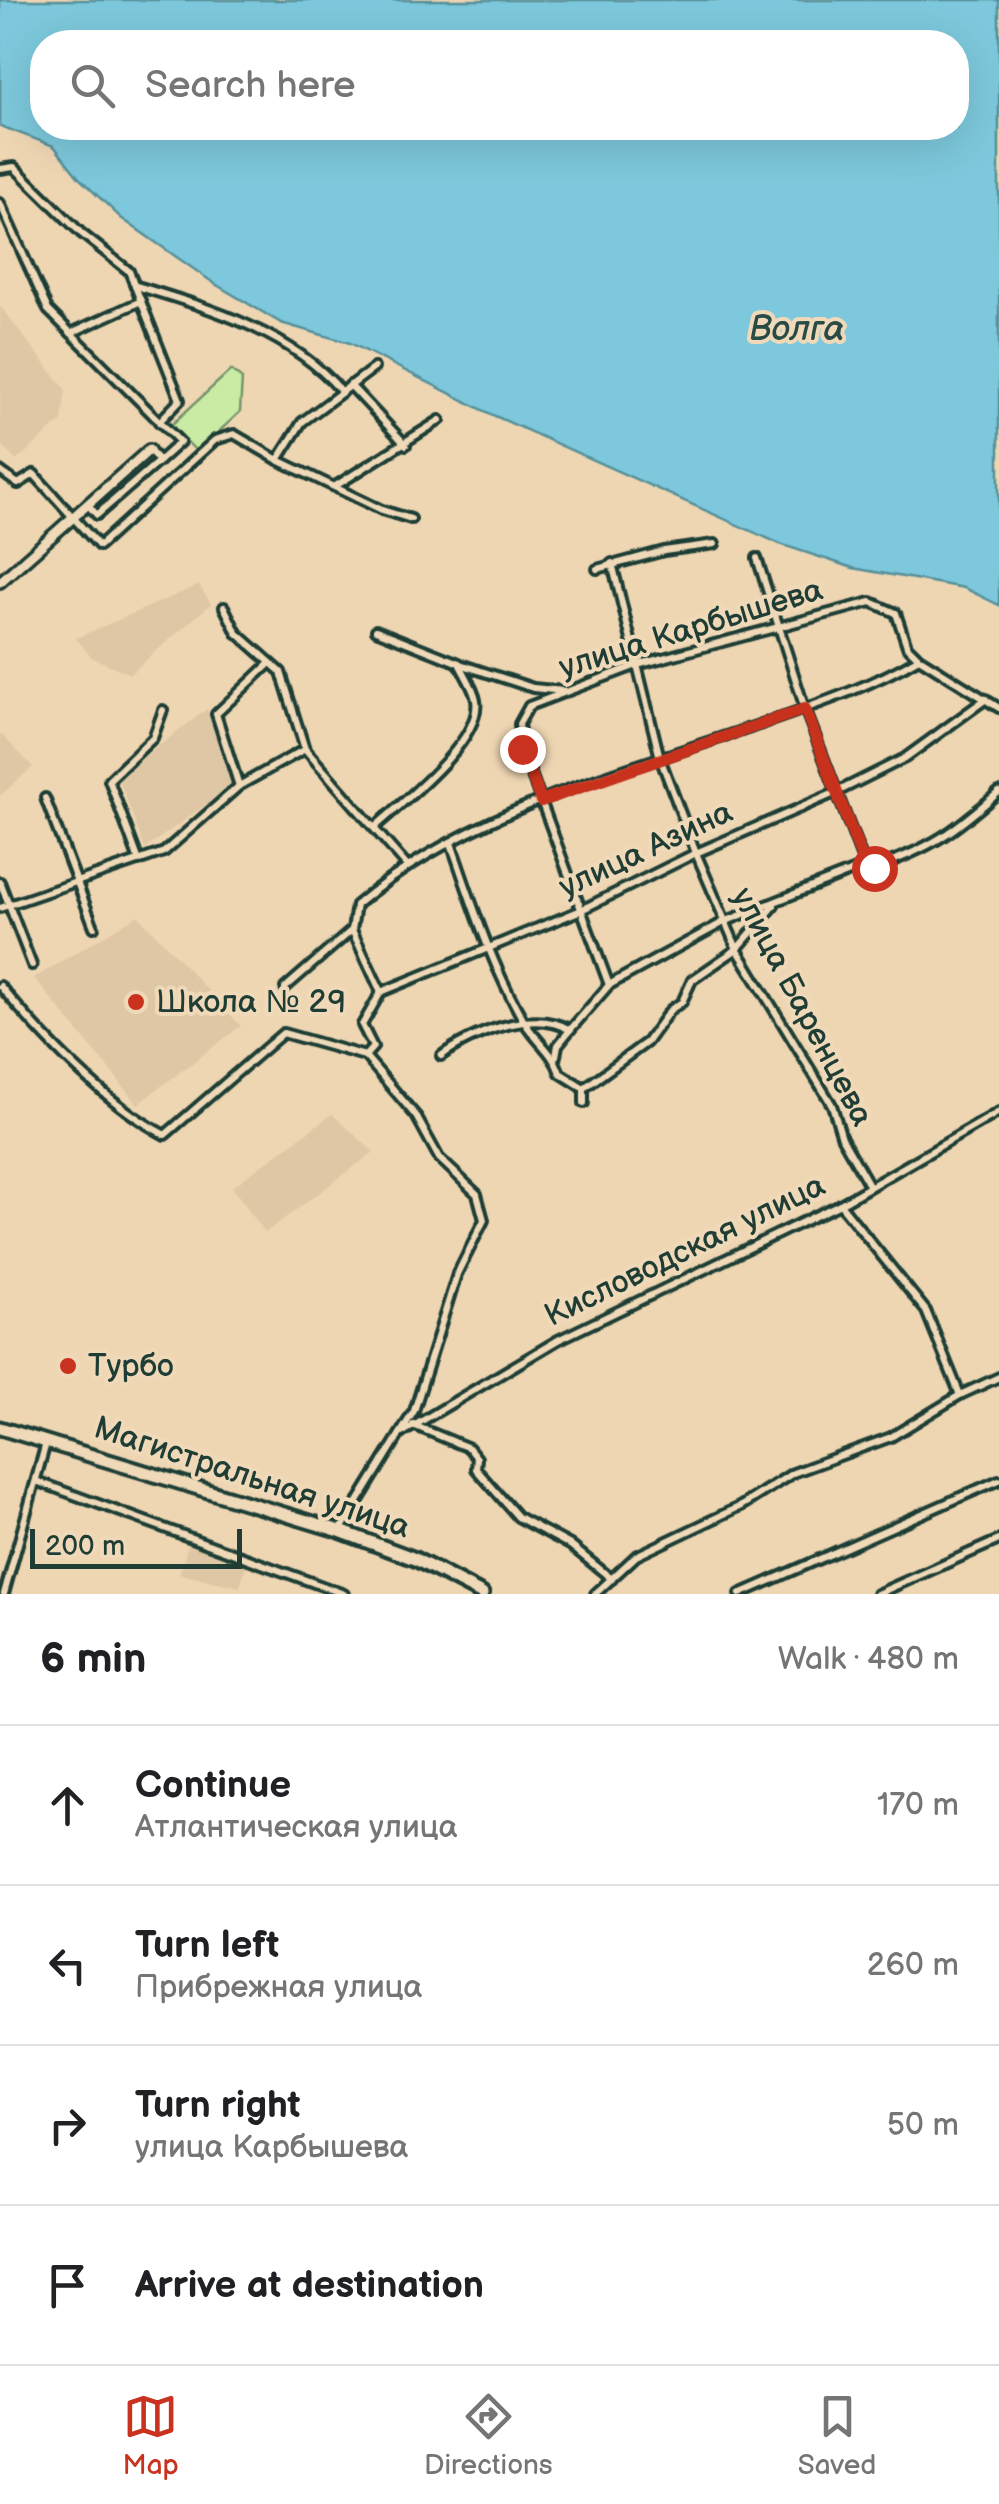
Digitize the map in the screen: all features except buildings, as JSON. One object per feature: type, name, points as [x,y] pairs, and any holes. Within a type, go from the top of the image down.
[{"type":"highway","name":"Магистральная улица","points":[[0,1428],[340,1532],[415,1558],[482,1594]]},
{"type":"street","points":[[0,169],[14,167],[81,233],[129,270],[180,400],[159,422]]},
{"type":"street","points":[[0,203],[48,310],[180,442],[97,516],[88,505]]},
{"type":"street","points":[[137,286],[272,336],[324,371],[342,391]]},
{"type":"street","points":[[71,333],[142,301]]},
{"type":"street","points":[[278,460],[296,430],[374,368]]},
{"type":"street","points":[[350,384],[406,445]]},
{"type":"street","points":[[336,486],[440,420]]},
{"type":"street","points":[[0,471],[18,484],[34,474],[100,546],[226,434],[234,434],[278,460],[382,510],[410,519]]},
{"type":"street","points":[[0,582],[149,450],[159,461]]},
{"type":"street","points":[[597,569],[715,544]]},
{"type":"street","points":[[757,558],[805,709],[865,866]]},
{"type":"street","name":"улица Баренцева","points":[[612,563],[660,758],[724,922],[832,1105],[842,1138],[869,1184]]},
{"type":"street","name":"улица Карбышева","points":[[608,984],[522,749],[519,724],[529,706],[637,665],[871,602],[896,614],[907,646],[919,658]]},
{"type":"street","points":[[224,607],[237,633],[281,672],[305,749],[407,866]]},
{"type":"street","points":[[376,630],[532,688],[567,691]]},
{"type":"street","points":[[365,1056],[373,1048],[362,1025],[380,992],[352,930],[356,905],[407,866],[486,822],[805,709],[919,658],[999,708]]},
{"type":"street","points":[[240,786],[216,714],[270,663]]},
{"type":"street","points":[[374,828],[451,757],[474,718],[476,700],[459,663]]},
{"type":"street","name":"улица Азина","points":[[380,992],[579,910],[696,853],[837,792],[905,758],[986,699]]},
{"type":"street","points":[[139,861],[109,780],[152,738],[163,710]]},
{"type":"street","points":[[4,906],[164,852],[240,786],[305,749]]},
{"type":"street","points":[[584,1088],[560,1072],[558,1046],[608,984],[724,922],[865,866],[874,868],[898,855],[934,846],[969,822],[999,792]]},
{"type":"street","points":[[46,798],[94,927]]},
{"type":"street","points":[[450,843],[487,946],[526,1024],[556,1057]]},
{"type":"street","points":[[0,882],[4,906],[32,964]]},
{"type":"street","points":[[584,1088],[647,1042],[670,1010],[682,1002],[692,980],[737,949],[750,929],[781,900]]},
{"type":"street","points":[[285,988],[352,930]]},
{"type":"street","points":[[1,988],[46,1037],[124,1106],[165,1134],[283,1034],[365,1056],[416,1116],[438,1158],[477,1194],[485,1212],[458,1274],[414,1410],[340,1532]]},
{"type":"street","points":[[441,1056],[480,1033],[526,1024],[559,1023],[570,1030]]},
{"type":"street","points":[[584,1088],[584,1103]]},
{"type":"street","name":"Кисловодская улица","points":[[395,1438],[576,1331],[840,1204],[999,1112]]},
{"type":"street","points":[[840,1204],[926,1311],[960,1395]]},
{"type":"street","points":[[595,1594],[636,1556],[741,1506],[793,1472],[891,1437],[960,1395],[999,1377]]},
{"type":"street","points":[[412,1425],[469,1448],[477,1458],[476,1469],[518,1518],[570,1545],[612,1579]]},
{"type":"street","points":[[4,1594],[46,1442]]},
{"type":"street","points":[[740,1594],[999,1480]]},
{"type":"street","points":[[36,1481],[344,1594]]},
{"type":"street","points":[[877,1594],[999,1540]]},
{"type":"shaded area","points":[[0,306],[66,390],[62,421],[16,461],[0,443]]},
{"type":"shaded area","points":[[199,585],[211,604],[130,674],[91,657],[76,638]]},
{"type":"shaded area","points":[[207,709],[235,783],[145,849],[118,777]]},
{"type":"shaded area","points":[[0,733],[33,767],[0,796]]},
{"type":"shaded area","name":"Школа № 29","points":[[138,915],[241,1026],[138,1104],[34,978]]},
{"type":"shaded area","points":[[332,1114],[374,1152],[265,1233],[232,1187]]},
{"type":"shaded area","points":[[188,1544],[246,1565],[240,1587],[179,1574]]},
{"type":"green space","points":[[231,370],[242,379],[240,412],[197,452],[171,425]]},
{"type":"water","name":"Волга","points":[[0,0],[999,0],[999,605],[964,588],[853,568],[780,544],[495,416],[350,343],[281,323],[215,284],[121,218],[79,178],[54,146],[38,140],[969,140],[969,30],[30,30],[30,137],[0,126]]},
{"type":"place","name":"Школа № 29","points":[[136,1002]]},
{"type":"place","name":"Турбо","points":[[68,1366]]},
{"type":"route","points":[[522,749],[541,801],[805,709],[865,866],[874,868]]}]
